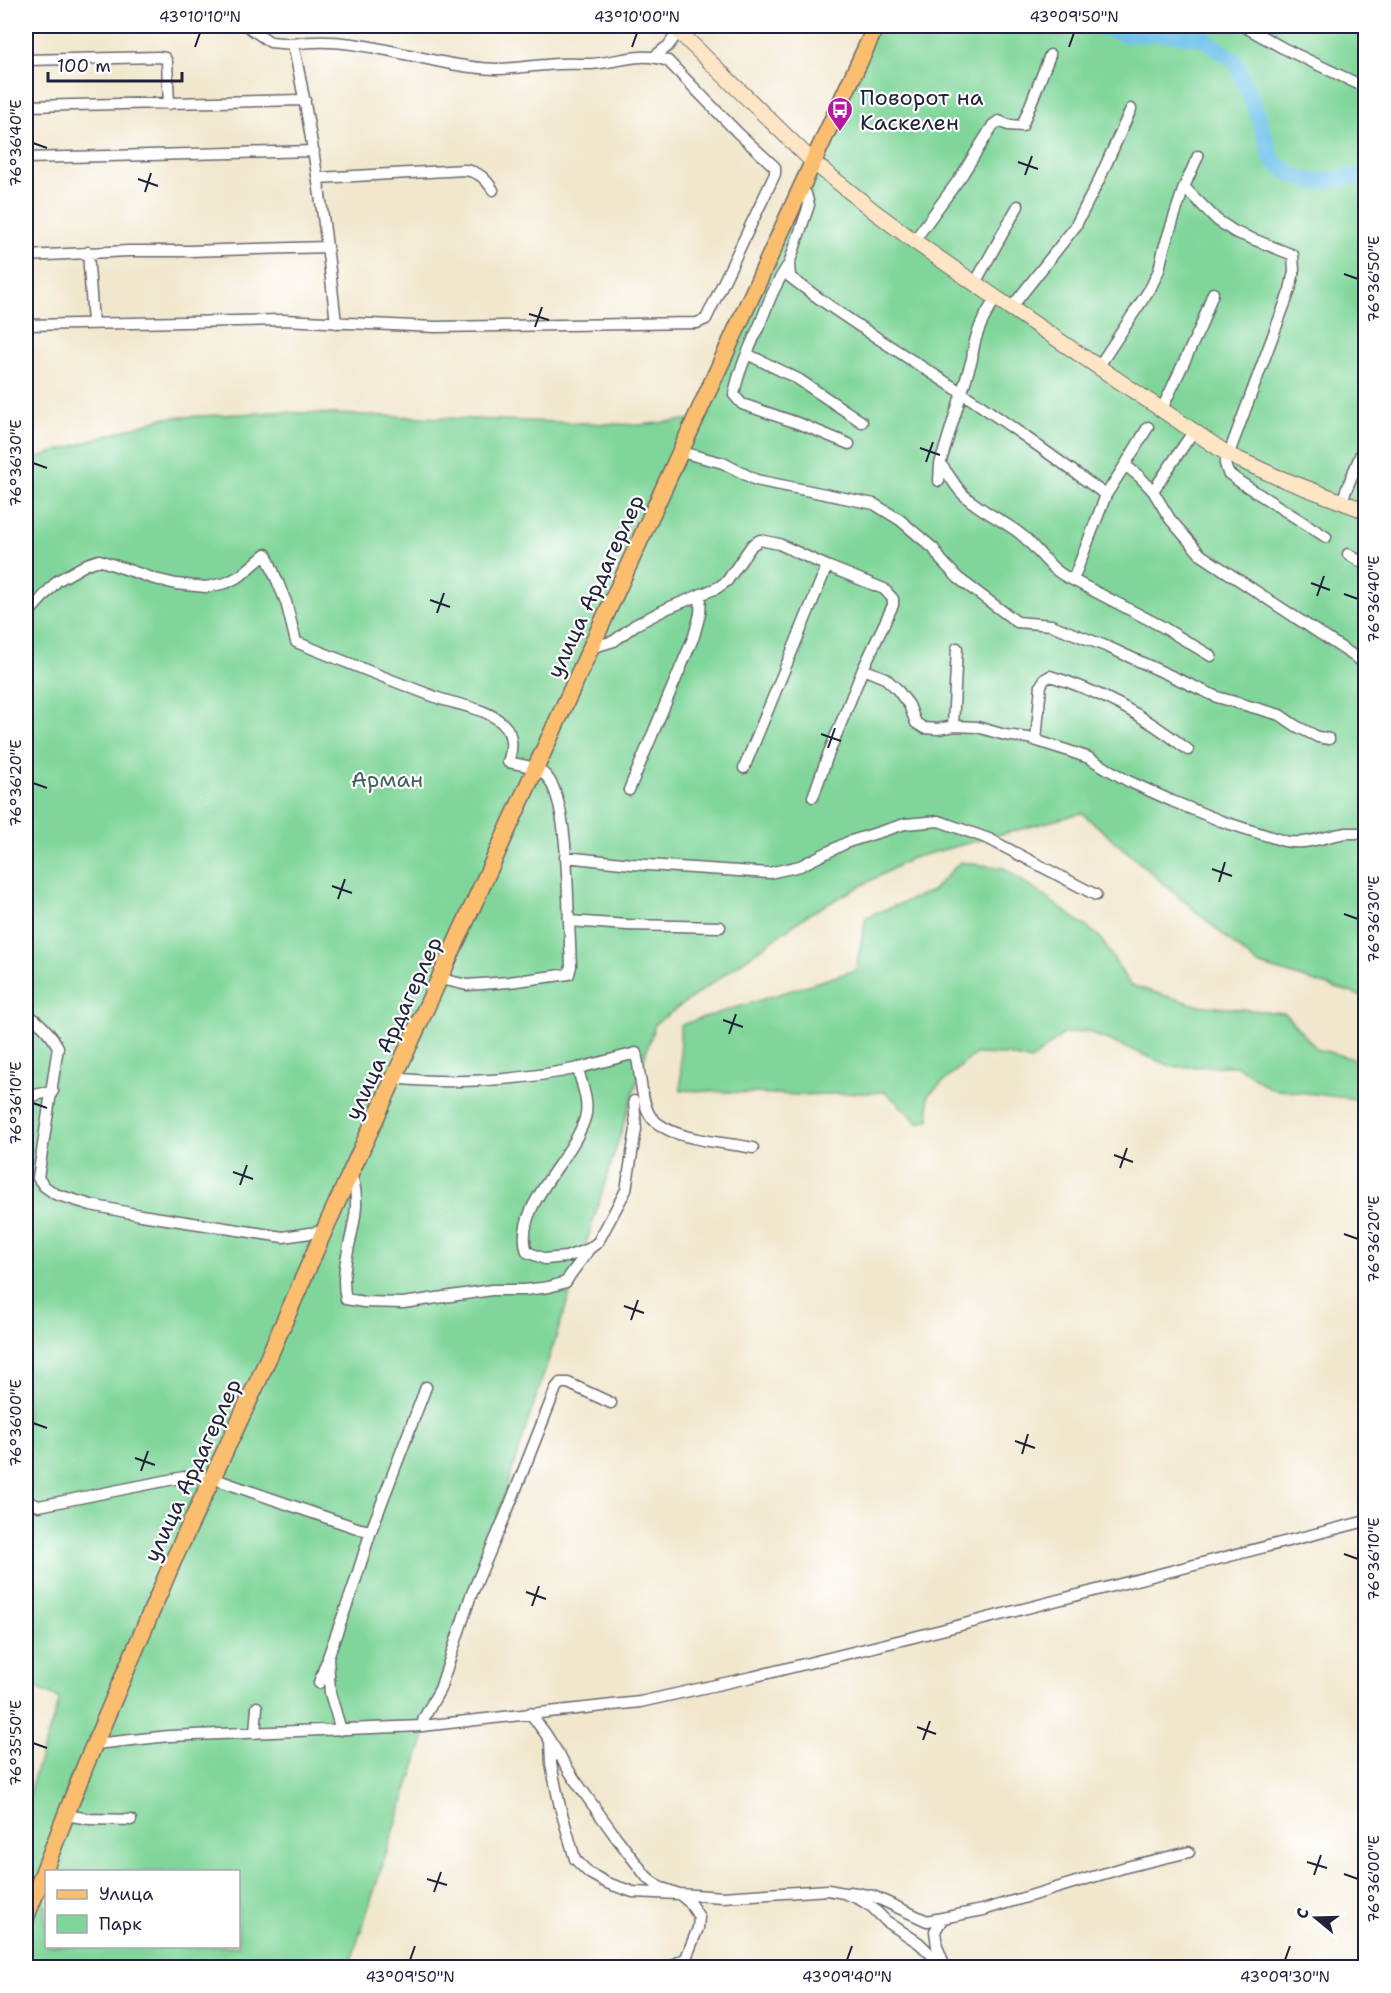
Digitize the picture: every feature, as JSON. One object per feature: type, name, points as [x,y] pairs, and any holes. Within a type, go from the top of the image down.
[{"type":"main road","name":"улица Ардагерлер","points":[[26,1917],[65,1815],[173,1561],[259,1379],[324,1231],[876,26]]},
{"type":"street","points":[[26,324],[274,320],[435,327],[520,327],[703,322],[775,174],[775,167],[738,133],[668,60],[655,56],[498,69],[468,67],[373,46],[314,40],[292,44],[270,42],[247,26]]},
{"type":"street","points":[[1243,26],[1283,48],[1358,84],[1365,85]]},
{"type":"street","points":[[655,56],[668,46],[676,28],[813,162],[914,241],[1228,455],[1365,511]]},
{"type":"street","points":[[292,44],[314,151],[336,323]]},
{"type":"street","points":[[914,241],[963,175],[993,126],[999,121],[1008,125],[1022,126],[1050,55]]},
{"type":"street","points":[[26,60],[165,58],[169,104]]},
{"type":"street","points":[[26,106],[305,100]]},
{"type":"street","points":[[1011,308],[1075,227],[1131,109]]},
{"type":"street","points":[[26,158],[314,151]]},
{"type":"street","points":[[1099,366],[1159,270],[1184,187],[1198,156]]},
{"type":"street","points":[[318,178],[465,170],[476,172],[493,190]]},
{"type":"street","points":[[1184,187],[1217,220],[1235,232],[1293,255],[1290,290],[1225,464],[1228,473],[1326,537]]},
{"type":"street","points":[[801,188],[806,194],[809,205],[789,264],[780,276],[747,354],[734,395],[742,404],[849,444]]},
{"type":"street","points":[[975,283],[1018,206]]},
{"type":"street","points":[[26,256],[88,252],[328,247]]},
{"type":"street","points":[[88,252],[93,323]]},
{"type":"street","points":[[789,264],[790,277],[820,301],[961,392],[1039,445],[1106,495]]},
{"type":"street","points":[[1162,409],[1201,326],[1213,292]]},
{"type":"street","points":[[939,480],[940,464],[972,358],[974,340],[980,323],[996,298]]},
{"type":"street","points":[[747,354],[798,379],[862,422]]},
{"type":"street","points":[[1073,580],[1106,495],[1148,427]]},
{"type":"street","points":[[1153,491],[1193,432]]},
{"type":"street","points":[[1341,502],[1365,441]]},
{"type":"street","points":[[681,452],[723,463],[756,480],[874,504],[900,520],[934,549],[958,578],[1017,622],[1051,625],[1108,647],[1217,697],[1280,716],[1296,726],[1329,739]]},
{"type":"street","points":[[940,464],[966,498],[1024,537],[1065,577],[1161,626],[1211,656]]},
{"type":"street","points":[[1125,465],[1153,491],[1170,519],[1201,555],[1365,664]]},
{"type":"street","points":[[1354,470],[1365,474]]},
{"type":"street","points":[[591,648],[614,641],[635,625],[717,588],[727,580],[752,545],[760,540],[779,544],[884,589],[893,599],[893,605],[863,669],[813,797]]},
{"type":"street","points":[[26,616],[57,581],[99,560],[155,579],[207,587],[226,584],[240,576],[266,554],[286,602],[296,642],[419,691],[489,714],[502,723],[512,741],[512,751],[508,762],[536,769],[546,776],[556,792],[564,839],[571,957],[569,974],[467,985],[441,979]]},
{"type":"street","points":[[1348,554],[1365,565]]},
{"type":"street","points":[[744,768],[827,566]]},
{"type":"street","points":[[629,790],[694,636],[700,614],[701,594]]},
{"type":"street","points":[[953,726],[957,648]]},
{"type":"street","points":[[863,669],[885,678],[896,688],[909,705],[916,723],[924,728],[977,727],[1036,740],[1089,758],[1128,781],[1221,821],[1290,843],[1345,833],[1365,833]]},
{"type":"street","points":[[1036,740],[1041,685],[1050,676],[1091,691],[1134,712],[1188,750]]},
{"type":"street","points":[[565,857],[655,866],[769,873],[800,866],[848,842],[904,824],[939,821],[989,839],[1096,895]]},
{"type":"street","points":[[569,921],[720,927]]},
{"type":"street","points":[[26,1013],[42,1024],[58,1047],[38,1178],[44,1186],[55,1194],[91,1205],[255,1234],[283,1237],[324,1231]]},
{"type":"street","points":[[26,1023],[42,1024]]},
{"type":"street","points":[[395,1078],[425,1082],[471,1081],[541,1074],[578,1068],[636,1053],[639,1075],[651,1116],[670,1131],[753,1148]]},
{"type":"street","points":[[578,1068],[587,1105],[586,1117],[580,1132],[536,1200],[523,1240],[527,1252],[545,1259],[566,1257],[589,1249],[598,1242],[626,1190],[636,1129],[634,1101]]},
{"type":"street","points":[[26,1097],[53,1091]]},
{"type":"street","points":[[351,1174],[357,1188],[356,1216],[346,1261],[343,1286],[346,1299],[403,1303],[492,1290],[549,1287],[566,1282],[589,1249]]},
{"type":"street","points":[[422,1726],[440,1689],[470,1598],[506,1514],[555,1388],[560,1383],[568,1383],[611,1403]]},
{"type":"street","points":[[319,1683],[371,1531],[426,1388]]},
{"type":"street","points":[[26,1501],[39,1506],[184,1477],[212,1478],[313,1514],[371,1531]]},
{"type":"street","points":[[95,1743],[169,1736],[422,1726],[639,1702],[741,1680],[1365,1521]]},
{"type":"street","points":[[328,1657],[330,1693],[341,1730]]},
{"type":"street","points":[[255,1733],[257,1707]]},
{"type":"street","points":[[530,1713],[586,1796],[646,1876],[659,1887],[678,1894],[690,1903],[699,1917],[698,1928],[686,1958],[668,1968]]},
{"type":"street","points":[[549,1739],[551,1764],[574,1859],[589,1873],[607,1883],[633,1892],[723,1897],[828,1890],[856,1892],[873,1896],[927,1921],[983,1910],[1126,1867],[1189,1852]]},
{"type":"street","points":[[65,1815],[90,1819],[131,1820]]},
{"type":"street","points":[[841,1892],[872,1907],[886,1921],[919,1943],[945,1967]]},
{"type":"street","points":[[943,1918],[935,1931],[937,1946],[945,1967]]},
{"type":"green space","name":"Арман","points":[[876,26],[1365,26],[1365,997],[1257,964],[1082,813],[912,858],[809,914],[655,1024],[573,1285],[349,1967],[26,1967],[26,1801],[60,1699],[26,1683],[26,461],[163,418],[278,412],[639,425],[696,419]]},
{"type":"green space","points":[[960,862],[1004,868],[1048,899],[1099,936],[1130,985],[1196,1005],[1284,1013],[1317,1049],[1365,1062],[1365,1100],[1271,1089],[1237,1066],[1173,1067],[1086,1031],[1063,1034],[1031,1061],[1008,1055],[975,1054],[928,1095],[929,1120],[918,1123],[886,1092],[800,1095],[681,1090],[680,1025],[856,970],[866,917],[932,891]]},
{"type":"waterway","points":[[1097,26],[1126,35],[1162,33],[1203,38],[1236,62],[1258,115],[1272,159],[1292,175],[1314,182],[1366,175]]},
{"type":"place","name":"Поворот на Каскелен","points":[[840,133]]}]
